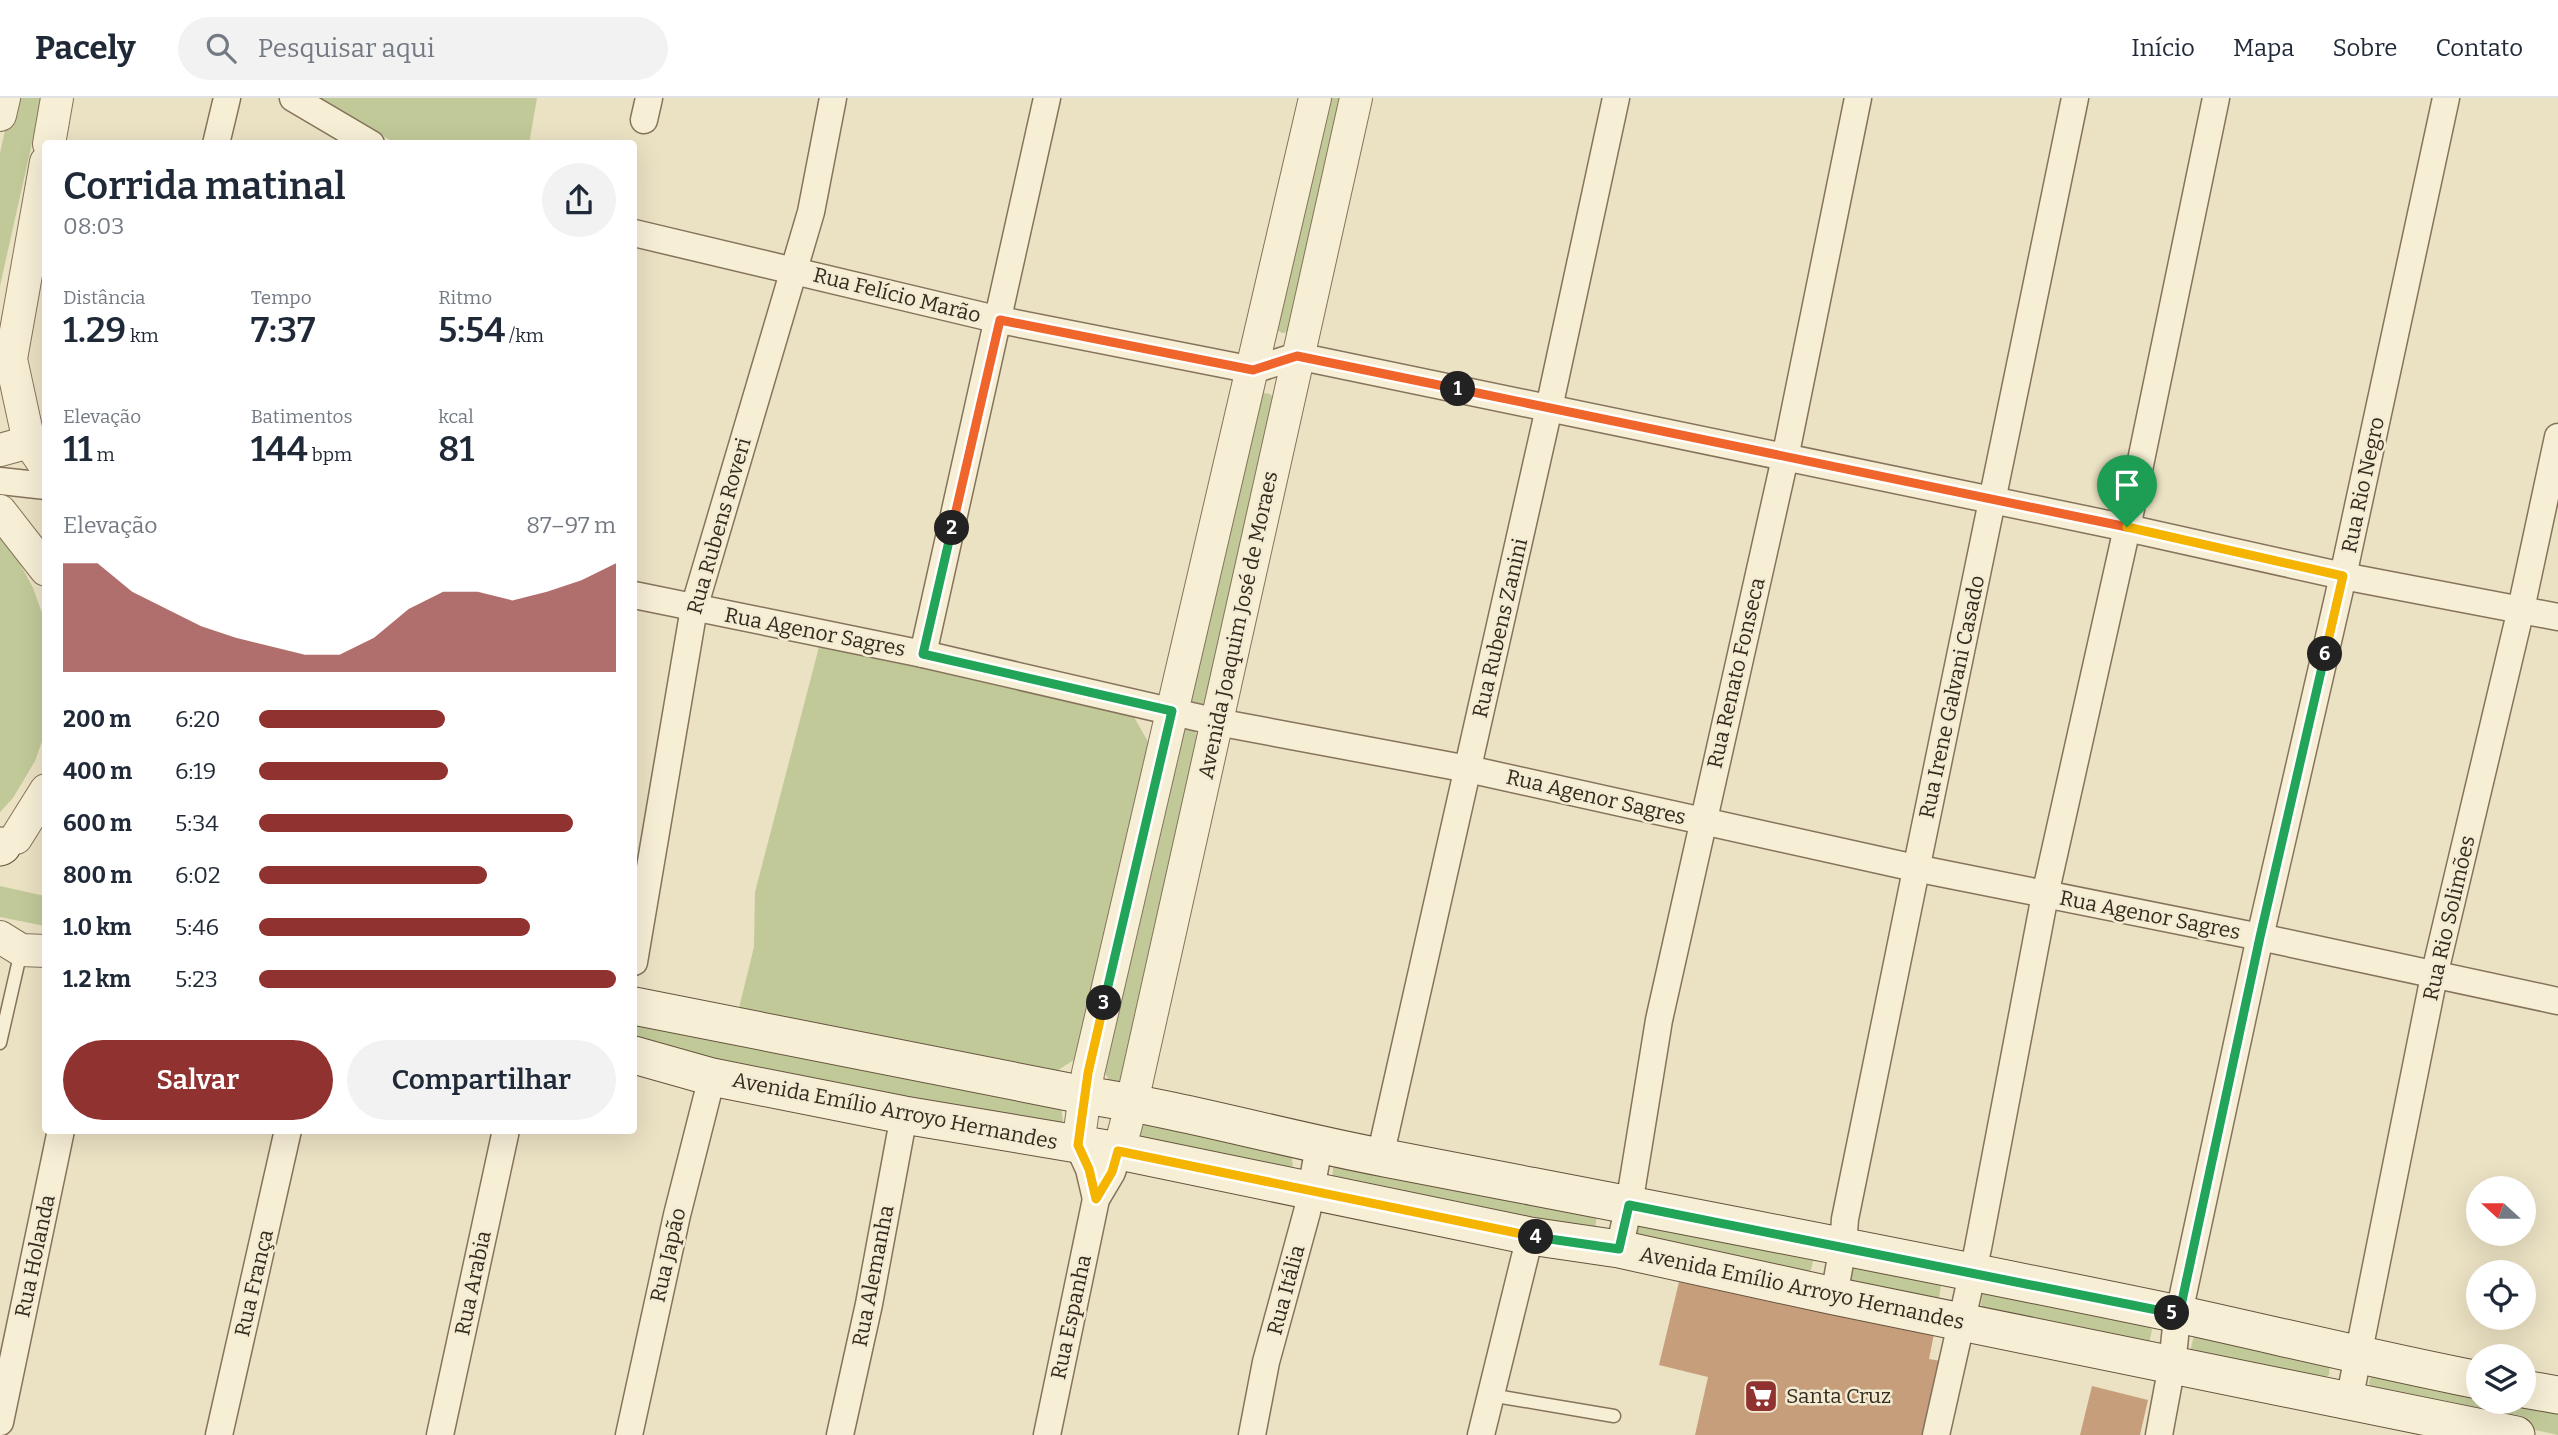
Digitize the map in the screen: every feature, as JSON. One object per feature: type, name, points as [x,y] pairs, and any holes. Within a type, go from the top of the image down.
[{"type":"main road","points":[[637,1007],[1084,1095],[1132,1102],[1319,1146],[1843,1246],[2466,1378]]},
{"type":"main road","name":"Avenida Emílio Arroyo Hernandes","points":[[637,1056],[712,1077],[904,1115],[1118,1151],[1530,1236],[1619,1249],[1834,1296],[2516,1435]]},
{"type":"main road","points":[[2536,1391],[2558,1395]]},
{"type":"street","points":[[0,115],[4,98]]},
{"type":"street","points":[[50,140],[57,98]]},
{"type":"street","points":[[217,140],[227,98]]},
{"type":"street","points":[[293,98],[364,140]]},
{"type":"street","name":"Rua Rubens Roveri","points":[[637,944],[694,608],[811,212],[833,98]]},
{"type":"street","points":[[923,654],[1000,320],[1047,98]]},
{"type":"street","name":"Avenida Joaquim José de Moraes","points":[[1078,1145],[1084,1095],[1315,98]]},
{"type":"street","name":"Avenida Joaquim José de Moraes","points":[[1118,1151],[1132,1102],[1356,98]]},
{"type":"street","name":"Rua Rubens Zanini","points":[[1380,1157],[1616,98]]},
{"type":"street","name":"Rua Renato Fonseca","points":[[1619,1249],[1629,1205],[1659,1020],[1785,458],[1858,98]]},
{"type":"street","name":"Rua Irene Galvani Casado","points":[[1834,1296],[1845,1219],[1915,868],[1994,500],[2075,98]]},
{"type":"street","points":[[1936,1435],[1970,1274],[1978,1248],[2045,895],[2127,527],[2216,98]]},
{"type":"street","name":"Rua Rio Negro","points":[[2159,1435],[2179,1315],[2260,937],[2343,576],[2446,98]]},
{"type":"street","points":[[25,453],[11,359],[42,185]]},
{"type":"street","name":"Rua Felício Marão","points":[[637,234],[1000,320],[1253,370],[1297,356],[2127,527],[2343,576],[2558,617]]},
{"type":"street","name":"Rua Rio Solimões","points":[[2349,1401],[2434,976],[2521,609],[2558,437]]},
{"type":"street","points":[[0,481],[42,486]]},
{"type":"street","points":[[0,511],[42,565]]},
{"type":"street","name":"Rua Agenor Sagres","points":[[637,596],[923,654],[1217,722],[1468,769],[1915,868],[2260,937],[2558,1001]]},
{"type":"street","points":[[13,843],[42,796]]},
{"type":"street","name":"Rua Japão","points":[[629,1435],[677,1215],[712,1077]]},
{"type":"street","name":"Rua Alemanha","points":[[840,1435],[869,1304],[904,1115]]},
{"type":"street","name":"Rua Holanda","points":[[0,1422],[60,1134]]},
{"type":"street","name":"Rua França","points":[[219,1435],[287,1134]]},
{"type":"street","name":"Rua Arabia","points":[[440,1435],[505,1134]]},
{"type":"street","name":"Rua Espanha","points":[[1078,1145],[1089,1169],[1096,1199]]},
{"type":"street","name":"Rua Itália","points":[[1252,1435],[1266,1362],[1311,1191],[1319,1146]]},
{"type":"street","name":"Rua Espanha","points":[[1047,1435],[1096,1199],[1112,1172],[1118,1151]]},
{"type":"street","points":[[1481,1435],[1530,1236]]},
{"type":"lane","points":[[0,1043],[22,946]]},
{"type":"lane","points":[[1490,1395],[1614,1416]]},
{"type":"green space","points":[[12,98],[42,98],[0,286],[0,153]]},
{"type":"green space","points":[[317,98],[537,98],[530,140],[390,140]]},
{"type":"green space","points":[[1323,98],[1346,98],[1289,332],[1282,333],[1277,330]]},
{"type":"green space","points":[[1264,393],[1275,399],[1208,708],[1191,709],[1189,698],[1258,395]]},
{"type":"green space","points":[[0,538],[20,564],[42,613],[42,741],[35,761],[13,798],[0,812]]},
{"type":"green space","points":[[819,647],[1134,717],[1151,747],[1080,1056],[1052,1074],[738,1012],[754,947],[755,892]]},
{"type":"green space","points":[[1189,729],[1199,737],[1120,1084],[1110,1082],[1105,1068],[1183,730]]},
{"type":"green space","points":[[0,886],[42,895],[42,925],[0,917]]},
{"type":"green space","points":[[637,1022],[1061,1106],[1063,1121],[1054,1129],[637,1044]]},
{"type":"green space","points":[[1147,1122],[1291,1154],[1293,1165],[1290,1170],[1140,1147],[1138,1130]]},
{"type":"green space","points":[[1344,1162],[1597,1215],[1595,1229],[1580,1237],[1332,1180],[1333,1168]]},
{"type":"green space","points":[[1650,1219],[1814,1256],[1811,1270],[1798,1276],[1634,1240],[1637,1225]]},
{"type":"green space","points":[[1846,1265],[1933,1276],[1941,1285],[1939,1298],[1927,1303],[1850,1286]]},
{"type":"green space","points":[[1983,1292],[2146,1317],[2152,1330],[2149,1343],[1987,1313],[1981,1305]]},
{"type":"green space","points":[[2194,1335],[2330,1363],[2329,1375],[2319,1381],[2190,1352]]},
{"type":"green space","points":[[2371,1374],[2466,1386],[2466,1414],[2536,1414],[2536,1403],[2558,1403],[2558,1435],[2373,1395],[2369,1383]]},
{"type":"building","points":[[1679,1282],[1934,1334],[1929,1359],[1941,1361],[1925,1435],[1695,1435],[1708,1377],[1659,1365]]},
{"type":"building","points":[[2092,1386],[2148,1400],[2140,1435],[2080,1435]]},
{"type":"place","name":"Santa Cruz","points":[[1761,1396]]},
{"type":"route","points":[[1000,320],[1253,370],[1297,356],[2127,527],[2343,576],[2260,937],[2179,1315],[1629,1205],[1619,1249],[1530,1236],[1118,1151],[1112,1172],[1096,1199],[1089,1169],[1078,1145],[1079,1125],[1088,1073],[1172,711],[923,654],[1000,320]]}]
